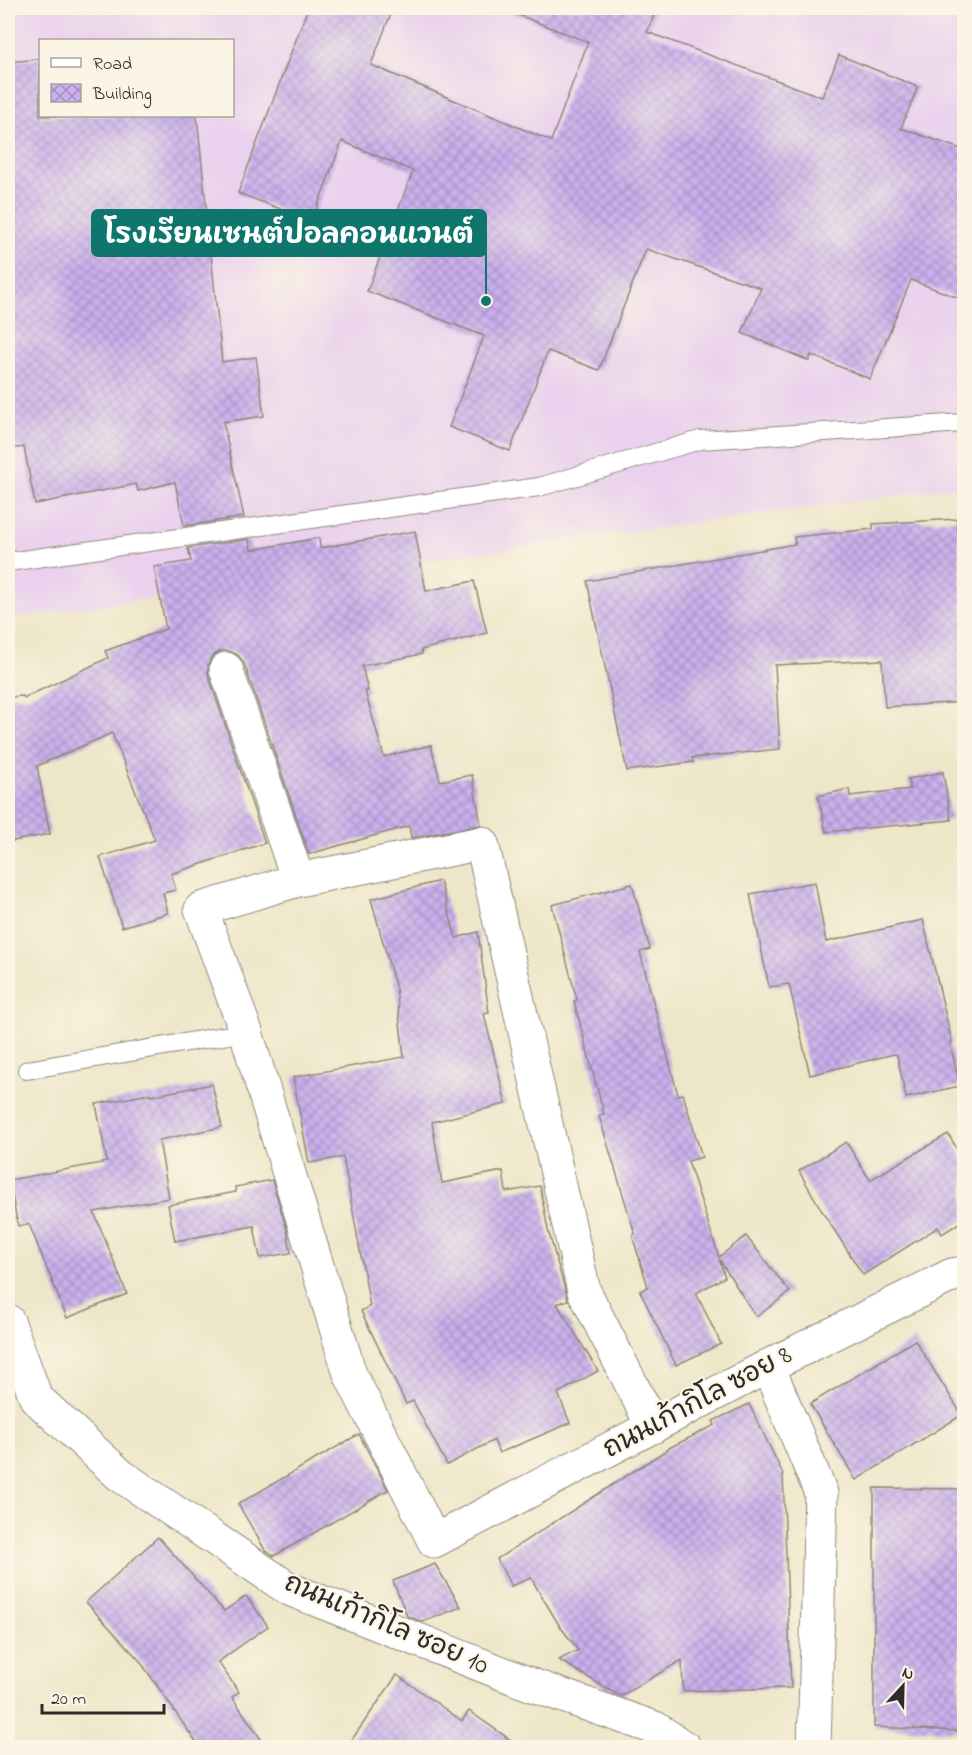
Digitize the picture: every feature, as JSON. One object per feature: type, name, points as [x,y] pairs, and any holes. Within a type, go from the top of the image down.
[{"type":"street","points":[[226,669],[298,880]]},
{"type":"street","points":[[246,1032],[201,909],[298,880],[482,843],[584,1291],[653,1427]]},
{"type":"street","name":"ถนนเก้ากิโล ซอย 8","points":[[246,1032],[350,1374],[434,1541],[768,1366],[952,1275],[964,1273]]},
{"type":"street","name":"ถนนเก้ากิโล ซอย 10","points":[[8,1321],[36,1398],[120,1475],[289,1589],[531,1685],[655,1728],[685,1748]]},
{"type":"street","points":[[768,1366],[821,1493],[814,1748]]},
{"type":"lane","points":[[8,562],[539,487],[700,440],[964,423]]},
{"type":"lane","points":[[27,1070],[246,1032]]},
{"type":"shaded area","points":[[8,8],[964,8],[964,486],[8,618]]},
{"type":"building","points":[[308,8],[393,8],[371,65],[551,141],[588,42],[505,10],[505,8],[657,8],[647,32],[822,97],[839,55],[918,87],[901,128],[964,150],[964,300],[911,280],[870,379],[811,355],[809,361],[742,333],[761,288],[646,249],[599,370],[548,351],[510,451],[449,427],[484,336],[367,291],[413,171],[342,141],[312,221],[238,193]]},
{"type":"building","points":[[39,59],[39,117],[197,117],[222,362],[256,357],[264,416],[223,422],[244,517],[184,526],[175,482],[138,491],[136,484],[35,504],[24,447],[8,449],[8,62]]},
{"type":"building","points":[[957,519],[964,625],[964,702],[885,707],[882,660],[775,665],[780,749],[692,758],[693,762],[627,771],[587,581],[795,544],[794,537],[873,529],[873,524]]},
{"type":"building","points":[[415,531],[426,591],[474,581],[487,633],[421,650],[422,654],[362,666],[368,691],[365,691],[384,757],[431,745],[440,781],[472,775],[481,825],[411,838],[409,826],[309,854],[244,663],[238,655],[229,651],[221,651],[212,656],[208,665],[208,674],[265,843],[171,874],[176,890],[163,893],[168,913],[122,927],[100,857],[155,840],[112,733],[37,766],[50,834],[8,842],[8,697],[23,696],[24,698],[108,658],[105,651],[166,629],[154,567],[191,561],[188,548],[249,539],[251,550],[319,538],[320,548]]},
{"type":"building","points":[[943,772],[951,820],[826,832],[818,796],[849,789],[850,796],[910,789],[908,779]]},
{"type":"building","points":[[440,881],[456,938],[478,932],[489,1013],[484,1014],[506,1104],[432,1122],[442,1183],[503,1171],[506,1192],[540,1186],[548,1230],[568,1300],[557,1304],[598,1371],[558,1393],[570,1423],[499,1453],[494,1440],[447,1465],[413,1401],[406,1404],[361,1311],[370,1306],[343,1157],[309,1163],[293,1077],[404,1057],[396,989],[371,899]]},
{"type":"building","points":[[815,882],[826,942],[923,920],[960,1086],[906,1098],[897,1055],[894,1054],[810,1075],[789,984],[769,987],[750,894]]},
{"type":"building","points":[[632,884],[650,949],[640,952],[678,1095],[683,1094],[702,1157],[688,1161],[719,1257],[746,1236],[790,1292],[756,1317],[719,1259],[725,1277],[696,1293],[721,1344],[676,1365],[640,1291],[648,1287],[632,1235],[635,1234],[599,1116],[604,1114],[574,1001],[577,1000],[552,905]]},
{"type":"building","points":[[212,1084],[222,1127],[159,1140],[169,1198],[94,1212],[127,1294],[67,1318],[29,1224],[18,1226],[9,1180],[107,1162],[96,1104]]},
{"type":"building","points":[[948,1134],[964,1160],[964,1220],[942,1234],[938,1227],[863,1275],[799,1171],[846,1142],[870,1180]]},
{"type":"building","points":[[272,1180],[287,1230],[291,1253],[260,1258],[254,1226],[175,1241],[168,1205],[236,1192],[235,1187]]},
{"type":"building","points":[[915,1340],[962,1415],[856,1480],[810,1404]]},
{"type":"building","points":[[749,1404],[783,1474],[791,1688],[683,1691],[682,1660],[621,1696],[616,1694],[559,1660],[578,1650],[559,1625],[531,1578],[511,1586],[497,1559],[671,1447],[715,1425],[713,1421]]},
{"type":"building","points":[[359,1434],[388,1490],[274,1556],[265,1550],[238,1504]]},
{"type":"building","points":[[874,1488],[964,1489],[959,1731],[874,1727]]},
{"type":"building","points":[[158,1537],[224,1611],[246,1596],[268,1626],[218,1662],[239,1692],[232,1697],[267,1748],[200,1748],[140,1661],[86,1602]]},
{"type":"building","points":[[435,1564],[461,1607],[423,1622],[407,1616],[393,1581]]},
{"type":"building","points":[[397,1675],[462,1721],[469,1711],[522,1748],[346,1748]]},
{"type":"place","name":"โรงเรียนเซนต์ปอลคอนแวนต์","points":[[486,301]]}]
